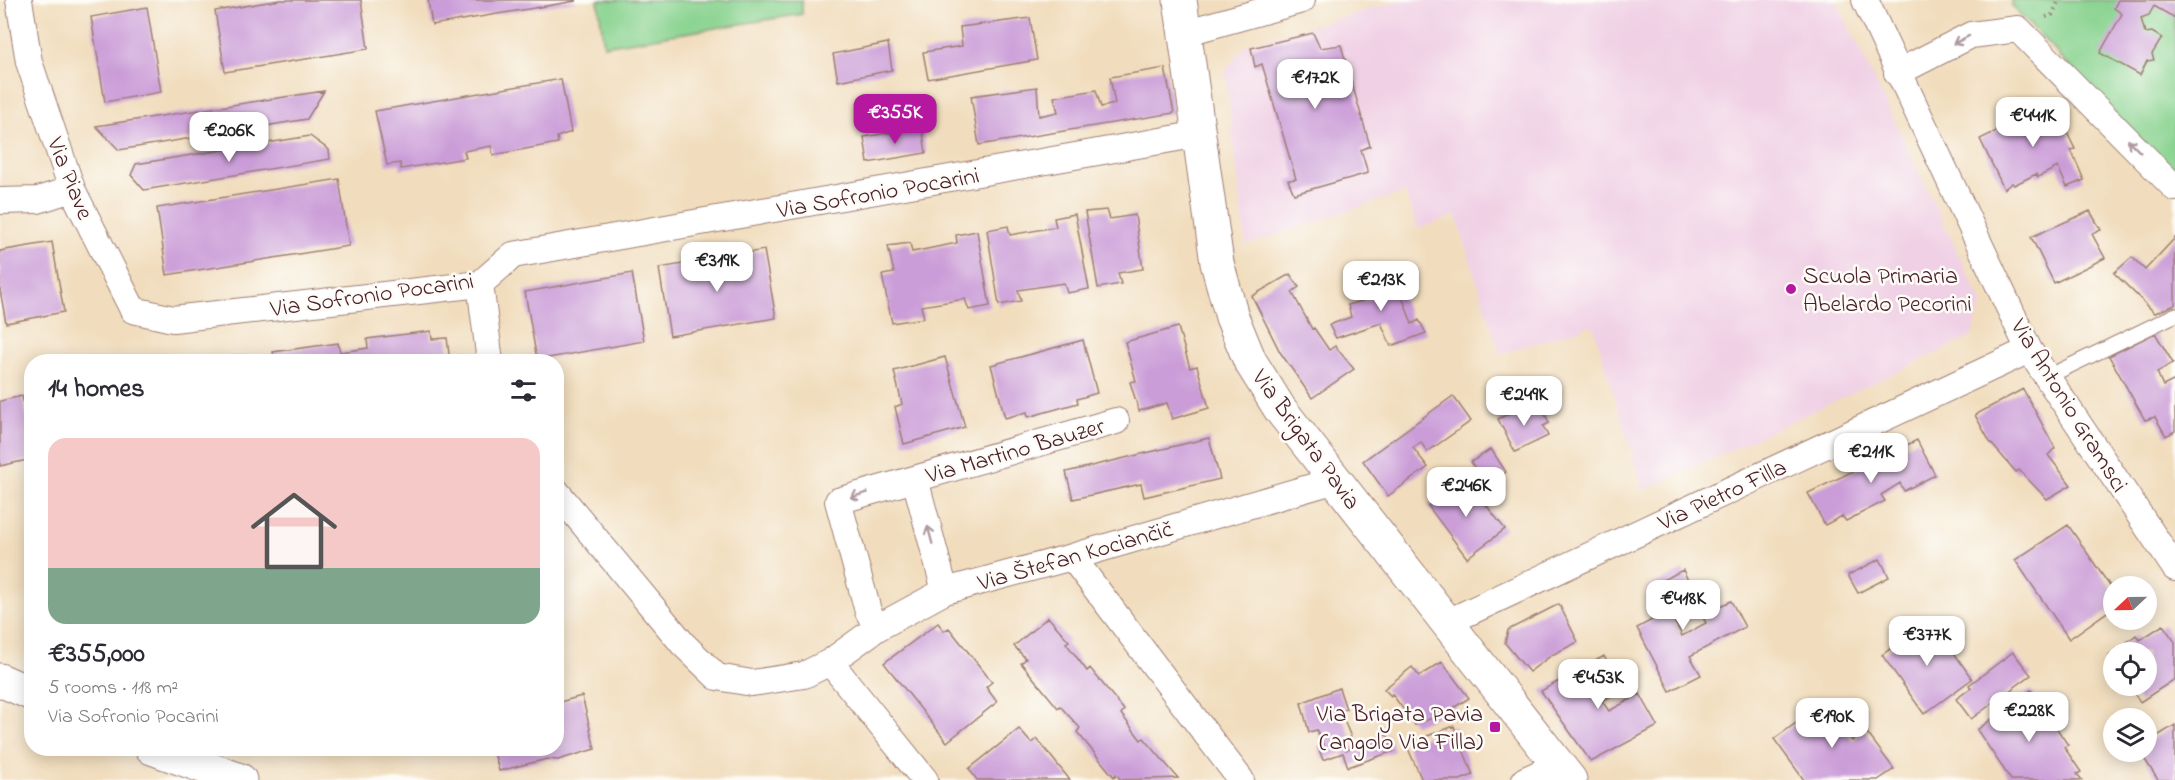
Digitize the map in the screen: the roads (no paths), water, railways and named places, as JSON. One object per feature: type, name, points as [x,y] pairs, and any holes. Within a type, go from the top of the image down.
[{"type":"street","name":"Via Piave","points":[[19,0],[29,62],[72,189],[133,310],[173,319]]},
{"type":"street","name":"Via Brigata Pavia","points":[[1180,0],[1217,263],[1232,316],[1250,362],[1280,410],[1564,773]]},
{"type":"street","points":[[1184,33],[1302,0]]},
{"type":"street","name":"Via Antonio Gramsci","points":[[1864,0],[2029,350],[2049,376],[2175,568]]},
{"type":"street","points":[[1897,73],[1971,35],[2018,29],[2175,188]]},
{"type":"street","name":"Via Sofronio Pocarini","points":[[173,319],[480,284],[513,255],[1200,134]]},
{"type":"street","points":[[0,201],[38,200],[72,189]]},
{"type":"street","points":[[480,284],[489,354]]},
{"type":"street","name":"Via Pietro Filla","points":[[1448,622],[2029,350]]},
{"type":"street","name":"Via Martino Bauzer","points":[[876,628],[868,611],[838,501],[1116,421]]},
{"type":"street","name":"Via Martino Bauzer","points":[[915,479],[945,591]]},
{"type":"street","name":"Via Štefan Kociančič","points":[[565,518],[717,677],[752,683],[804,675],[830,662],[876,628],[945,591],[1072,557],[1335,480]]},
{"type":"street","points":[[1072,557],[1242,780]]},
{"type":"street","points":[[830,662],[925,780]]},
{"type":"street","points":[[0,680],[24,690]]},
{"type":"street","points":[[174,756],[240,780]]},
{"type":"street","points":[[1525,780],[1564,773]]},
{"type":"lane","points":[[2049,376],[2175,315]]},
{"type":"place","name":"Scuola Primaria Abelardo Pecorini","points":[[1791,289]]},
{"type":"place","name":"Via Brigata Pavia (angolo Via Filla)","points":[[1495,727]]}]
